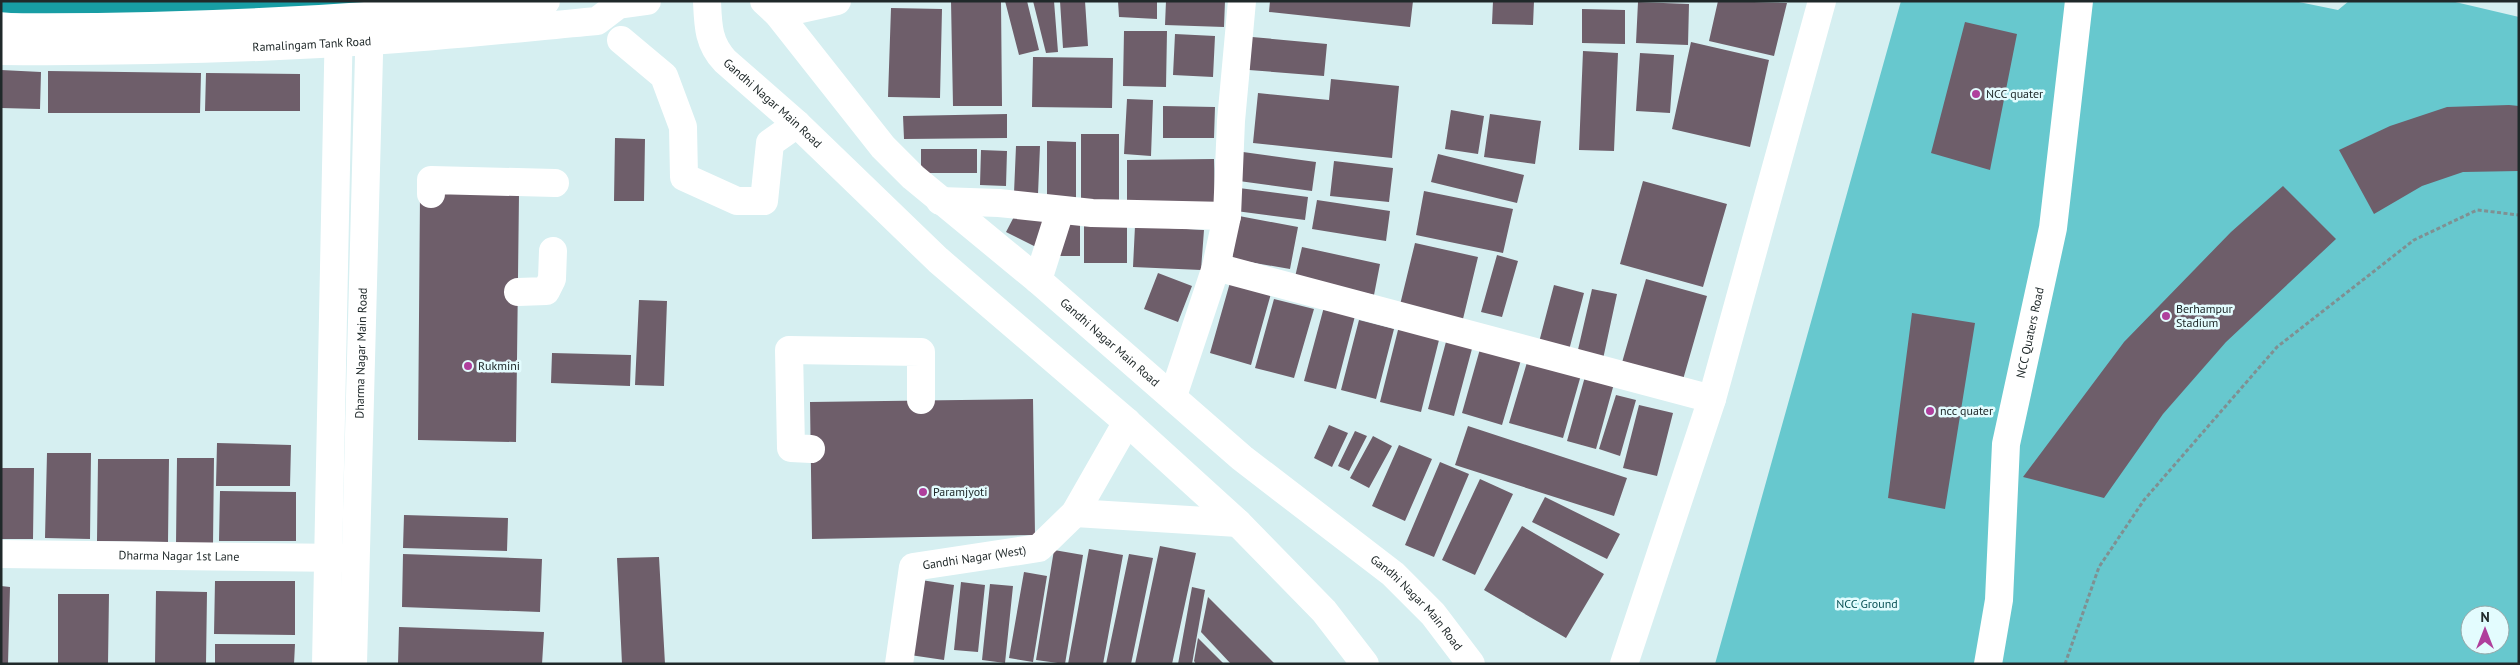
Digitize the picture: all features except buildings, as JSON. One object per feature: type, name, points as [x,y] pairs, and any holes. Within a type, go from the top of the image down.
[{"type":"street","name":"Ramalingam Tank Road","points":[[369,29],[546,1]]},
{"type":"street","name":"Ramalingam Tank Road","points":[[1,51],[85,52],[369,29],[597,21],[613,3],[647,1]]},
{"type":"street","name":"Gandhi Nagar Main Road","points":[[707,1],[708,34],[716,51],[797,124],[858,186],[938,260],[1126,422],[1238,523],[1324,611],[1365,664]]},
{"type":"street","points":[[771,7],[837,1]]},
{"type":"street","points":[[1173,396],[1216,267],[1227,216],[1230,121],[1242,1]]},
{"type":"street","points":[[1624,664],[1712,399],[1822,1]]},
{"type":"street","name":"NCC Quaters Road","points":[[1988,664],[1999,600],[2006,444],[2053,228],[2079,1]]},
{"type":"street","name":"Gandhi Nagar Main Road","points":[[771,7],[883,147],[940,202],[1038,280],[1242,458],[1393,574],[1433,614],[1471,664]]},
{"type":"street","name":"Ramalingam Tank Road","points":[[1,27],[339,31]]},
{"type":"street","name":"Dharma Nagar Main Road","points":[[354,664],[369,29]]},
{"type":"street","points":[[326,664],[339,31]]},
{"type":"street","points":[[621,40],[664,76],[683,127],[684,177],[737,201],[764,201],[770,143],[797,124]]},
{"type":"street","points":[[431,194],[431,180],[555,183]]},
{"type":"street","points":[[940,202],[999,203],[1060,211],[1227,216]]},
{"type":"street","points":[[1038,280],[1060,211]]},
{"type":"street","points":[[518,292],[546,291],[552,279],[553,251]]},
{"type":"street","points":[[1216,267],[1712,399]]},
{"type":"street","points":[[811,449],[791,448],[790,350],[921,352],[921,400]]},
{"type":"street","name":"Gandhi Nagar (West)","points":[[899,664],[913,566],[1039,548],[1074,513],[1126,422]]},
{"type":"street","points":[[1074,513],[1238,523]]},
{"type":"street","name":"Dharma Nagar 1st Lane","points":[[1,554],[356,558]]},
{"type":"path","points":[[2065,664],[2099,567],[2144,500],[2278,347],[2414,240],[2477,210],[2519,215]]},
{"type":"green space","name":"Berhampur Stadium","points":[[1901,1],[2294,1],[2338,10],[2349,1],[2451,1],[2519,17],[2519,664],[1715,664]]},
{"type":"shaded area","points":[[1,1],[420,1],[177,14],[31,15],[1,12]]},
{"type":"place","name":"NCC quater","points":[[1976,94]]},
{"type":"place","name":"Berhampur Stadium","points":[[2166,316]]},
{"type":"place","name":"Rukmini","points":[[468,366]]},
{"type":"place","name":"ncc quater","points":[[1930,411]]},
{"type":"place","name":"Paramjyoti","points":[[923,492]]},
{"type":"park label","name":"NCC Ground","points":[[1867,604]]}]
